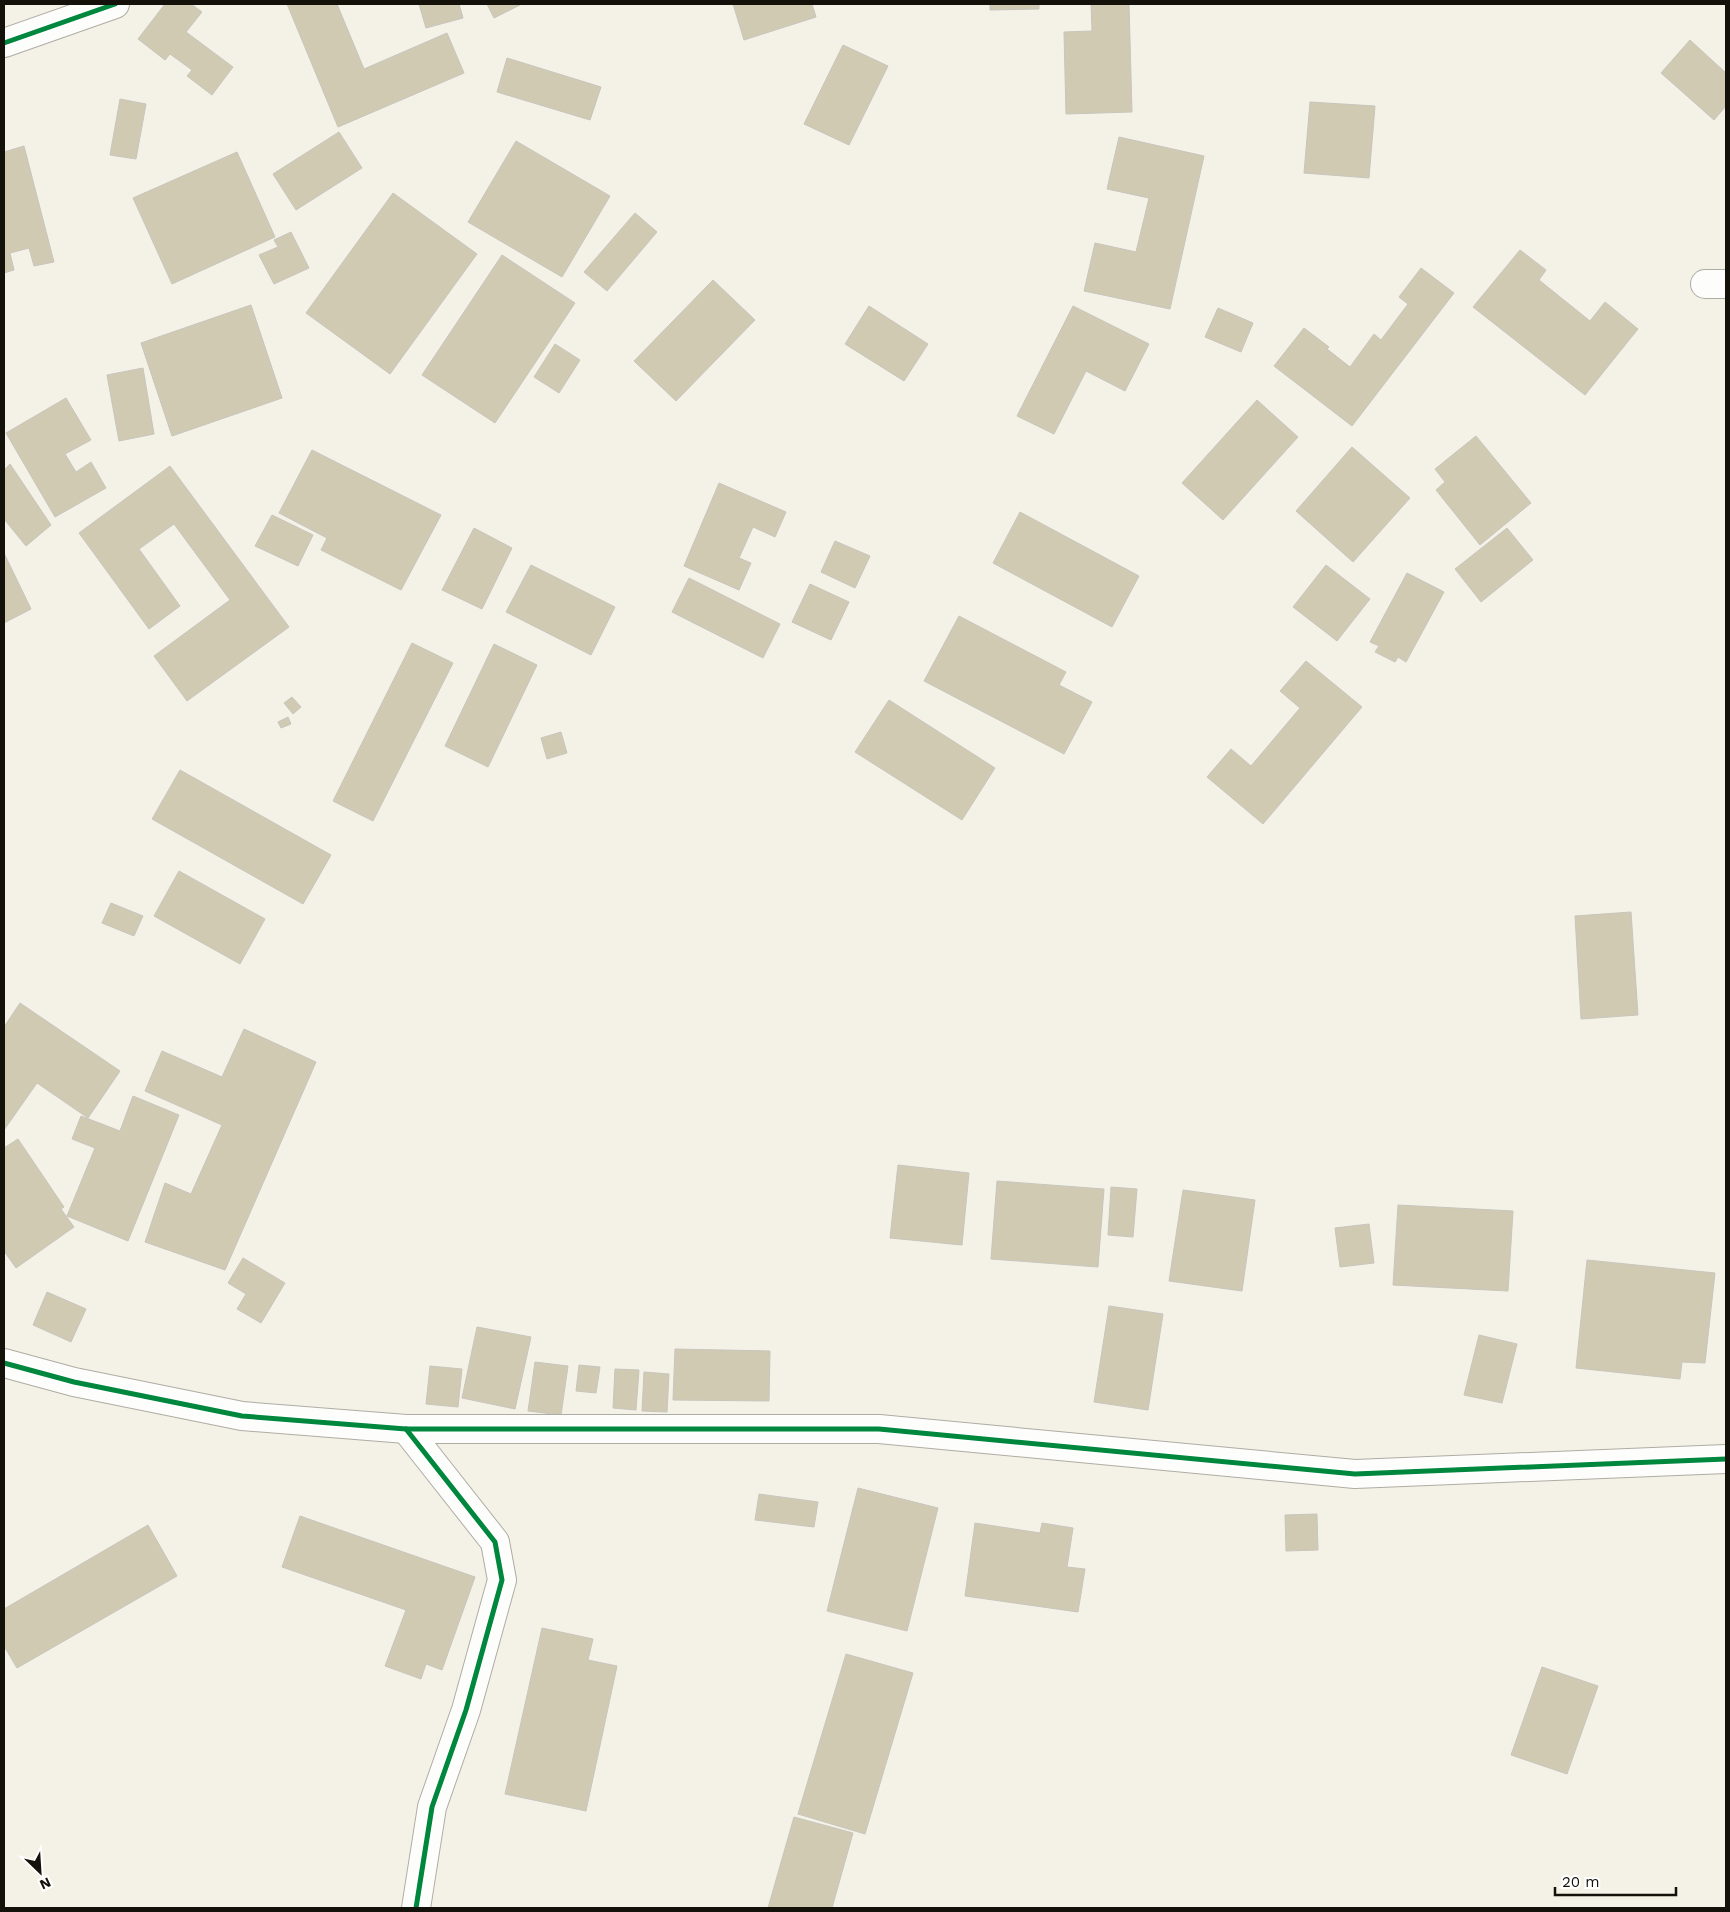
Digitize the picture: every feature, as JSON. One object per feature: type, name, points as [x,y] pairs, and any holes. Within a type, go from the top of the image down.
[{"type":"street","points":[[4,43],[115,4]]},
{"type":"street","points":[[4,1363],[74,1382],[242,1416],[406,1429],[879,1429],[1355,1474],[1726,1459]]},
{"type":"street","points":[[406,1429],[496,1542],[502,1580],[466,1710],[432,1807],[416,1908]]},
{"type":"building","points":[[165,4],[191,4],[202,12],[186,32],[233,67],[212,95],[187,76],[192,70],[170,54],[165,60],[138,39]]},
{"type":"building","points":[[287,4],[337,4],[364,69],[447,33],[464,73],[338,127]]},
{"type":"building","points":[[419,4],[459,4],[463,18],[426,28]]},
{"type":"building","points":[[487,4],[522,4],[494,18]]},
{"type":"building","points":[[733,4],[812,4],[816,17],[744,40]]},
{"type":"building","points":[[990,4],[1039,4],[1039,9],[990,10]]},
{"type":"building","points":[[1091,4],[1129,4],[1132,112],[1066,114],[1064,32],[1092,31]]},
{"type":"building","points":[[1690,40],[1726,73],[1726,106],[1714,120],[1661,73]]},
{"type":"building","points":[[843,45],[888,66],[849,145],[804,124]]},
{"type":"building","points":[[507,58],[601,87],[590,120],[497,92]]},
{"type":"building","points":[[120,99],[146,104],[136,159],[110,155]]},
{"type":"building","points":[[1310,102],[1375,106],[1369,178],[1304,173]]},
{"type":"building","points":[[339,132],[362,168],[296,210],[273,174]]},
{"type":"building","points":[[1119,137],[1204,156],[1170,309],[1084,291],[1095,243],[1136,252],[1149,198],[1107,189]]},
{"type":"building","points":[[516,141],[610,196],[562,277],[468,222]]},
{"type":"building","points":[[24,146],[54,262],[34,266],[29,248],[10,253],[14,270],[4,273],[4,152]]},
{"type":"building","points":[[237,152],[275,237],[172,284],[133,198]]},
{"type":"building","points":[[393,193],[477,254],[390,374],[306,313]]},
{"type":"building","points":[[635,213],[657,232],[607,291],[584,272]]},
{"type":"building","points":[[291,232],[309,268],[274,284],[259,255],[278,247],[274,240]]},
{"type":"building","points":[[1520,250],[1546,270],[1539,280],[1590,321],[1605,302],[1638,329],[1585,395],[1473,307]]},
{"type":"building","points":[[502,255],[575,303],[495,423],[422,375]]},
{"type":"building","points":[[1421,268],[1454,293],[1352,426],[1274,366],[1304,328],[1329,347],[1327,349],[1350,367],[1374,334],[1381,340],[1408,304],[1399,297]]},
{"type":"building","points":[[713,280],[755,320],[676,401],[634,361]]},
{"type":"building","points":[[251,305],[282,398],[172,436],[141,343]]},
{"type":"building","points":[[869,306],[928,344],[904,381],[845,344]]},
{"type":"building","points":[[1073,306],[1149,344],[1125,391],[1086,371],[1054,434],[1017,416]]},
{"type":"building","points":[[1218,308],[1253,323],[1241,352],[1205,337]]},
{"type":"building","points":[[555,344],[580,360],[559,393],[534,377]]},
{"type":"building","points":[[143,368],[154,434],[119,441],[107,375]]},
{"type":"building","points":[[66,398],[91,440],[65,454],[76,472],[91,462],[106,488],[55,517],[6,433]]},
{"type":"building","points":[[1257,400],[1298,437],[1223,520],[1182,483]]},
{"type":"building","points":[[1476,436],[1531,503],[1480,545],[1436,490],[1445,482],[1435,469]]},
{"type":"building","points":[[1352,447],[1410,498],[1353,562],[1296,511]]},
{"type":"building","points":[[312,450],[441,515],[401,590],[321,550],[327,538],[279,513]]},
{"type":"building","points":[[10,464],[51,525],[26,546],[4,519],[4,470]]},
{"type":"building","points":[[170,466],[289,627],[187,701],[154,656],[230,600],[174,524],[139,549],[180,606],[149,629],[79,533]]},
{"type":"building","points":[[719,483],[786,512],[775,537],[753,527],[739,558],[751,563],[739,590],[684,566]]},
{"type":"building","points":[[1020,512],[1139,576],[1112,627],[993,563]]},
{"type":"building","points":[[272,515],[313,535],[298,566],[255,546]]},
{"type":"building","points":[[474,528],[512,548],[482,609],[442,590]]},
{"type":"building","points":[[1507,528],[1533,560],[1481,602],[1455,569]]},
{"type":"building","points":[[835,541],[870,556],[855,588],[821,572]]},
{"type":"building","points":[[4,553],[31,609],[4,623]]},
{"type":"building","points":[[531,565],[615,607],[591,655],[506,612]]},
{"type":"building","points":[[1326,565],[1370,599],[1337,641],[1293,607]]},
{"type":"building","points":[[1407,573],[1444,592],[1406,662],[1398,657],[1395,662],[1375,652],[1379,646],[1370,642]]},
{"type":"building","points":[[689,578],[780,624],[763,658],[672,612]]},
{"type":"building","points":[[810,584],[849,602],[831,640],[792,622]]},
{"type":"building","points":[[959,616],[1066,672],[1059,685],[1092,702],[1064,754],[924,681]]},
{"type":"building","points":[[412,643],[453,663],[373,821],[333,801]]},
{"type":"building","points":[[494,644],[537,665],[488,767],[445,746]]},
{"type":"building","points":[[1306,661],[1362,707],[1263,824],[1207,777],[1231,749],[1251,766],[1300,708],[1280,691]]},
{"type":"building","points":[[292,697],[301,707],[293,714],[284,703]]},
{"type":"building","points":[[889,700],[995,768],[962,820],[855,752]]},
{"type":"building","points":[[288,717],[291,724],[281,728],[278,722]]},
{"type":"building","points":[[561,732],[567,753],[547,759],[541,738]]},
{"type":"building","points":[[180,770],[331,855],[303,904],[152,819]]},
{"type":"building","points":[[179,871],[265,919],[240,964],[154,916]]},
{"type":"building","points":[[111,903],[143,916],[134,936],[102,923]]},
{"type":"building","points":[[1631,912],[1638,1015],[1581,1019],[1575,916]]},
{"type":"building","points":[[20,1003],[120,1071],[88,1118],[37,1083],[4,1130],[4,1027]]},
{"type":"building","points":[[244,1029],[316,1062],[225,1270],[145,1242],[165,1183],[191,1194],[222,1125],[145,1091],[162,1051],[222,1077]]},
{"type":"building","points":[[133,1096],[179,1115],[128,1241],[67,1216],[95,1148],[72,1139],[81,1116],[120,1131]]},
{"type":"building","points":[[18,1139],[64,1207],[61,1209],[74,1227],[16,1268],[4,1251],[4,1148]]},
{"type":"building","points":[[898,1165],[969,1173],[962,1245],[890,1238]]},
{"type":"building","points":[[997,1181],[1104,1189],[1098,1267],[991,1259]]},
{"type":"building","points":[[1111,1187],[1137,1189],[1133,1237],[1108,1235]]},
{"type":"building","points":[[1183,1190],[1255,1200],[1242,1291],[1169,1281]]},
{"type":"building","points":[[1398,1205],[1513,1211],[1508,1291],[1393,1285]]},
{"type":"building","points":[[1369,1224],[1374,1263],[1340,1267],[1335,1228]]},
{"type":"building","points":[[243,1258],[285,1283],[261,1323],[237,1309],[246,1294],[228,1283]]},
{"type":"building","points":[[1587,1260],[1715,1273],[1705,1363],[1682,1362],[1680,1379],[1576,1368]]},
{"type":"building","points":[[47,1292],[86,1309],[71,1342],[33,1325]]},
{"type":"building","points":[[1109,1306],[1163,1314],[1148,1410],[1094,1402]]},
{"type":"building","points":[[477,1327],[531,1337],[515,1409],[462,1398]]},
{"type":"building","points":[[1479,1335],[1517,1344],[1502,1403],[1464,1395]]},
{"type":"building","points":[[675,1349],[770,1351],[769,1401],[673,1400]]},
{"type":"building","points":[[535,1362],[568,1366],[561,1415],[528,1411]]},
{"type":"building","points":[[579,1365],[600,1367],[596,1393],[576,1391]]},
{"type":"building","points":[[430,1366],[462,1369],[458,1407],[426,1404]]},
{"type":"building","points":[[615,1369],[639,1370],[636,1410],[613,1408]]},
{"type":"building","points":[[644,1372],[669,1374],[667,1412],[642,1411]]},
{"type":"building","points":[[858,1488],[938,1508],[907,1631],[827,1611]]},
{"type":"building","points":[[759,1494],[818,1502],[814,1527],[755,1520]]},
{"type":"building","points":[[1317,1514],[1318,1550],[1286,1551],[1285,1515]]},
{"type":"building","points":[[300,1516],[475,1577],[442,1670],[426,1664],[421,1679],[385,1666],[406,1610],[282,1567]]},
{"type":"building","points":[[975,1523],[1040,1533],[1042,1523],[1073,1528],[1067,1567],[1085,1569],[1078,1612],[965,1596]]},
{"type":"building","points":[[148,1525],[177,1576],[17,1668],[4,1646],[4,1609]]},
{"type":"building","points":[[542,1628],[593,1639],[588,1660],[617,1666],[586,1811],[505,1794]]},
{"type":"building","points":[[846,1654],[913,1673],[865,1834],[798,1814]]},
{"type":"building","points":[[1542,1667],[1598,1686],[1567,1774],[1511,1755]]},
{"type":"building","points":[[794,1817],[853,1833],[832,1908],[768,1908]]},
{"type":"cycle path","points":[[4,43],[115,4]]},
{"type":"cycle path","points":[[4,1363],[74,1382],[242,1416],[406,1429],[879,1429],[1355,1474],[1726,1459]]},
{"type":"cycle path","points":[[406,1429],[495,1542],[502,1580],[466,1710],[432,1807],[416,1908]]}]
